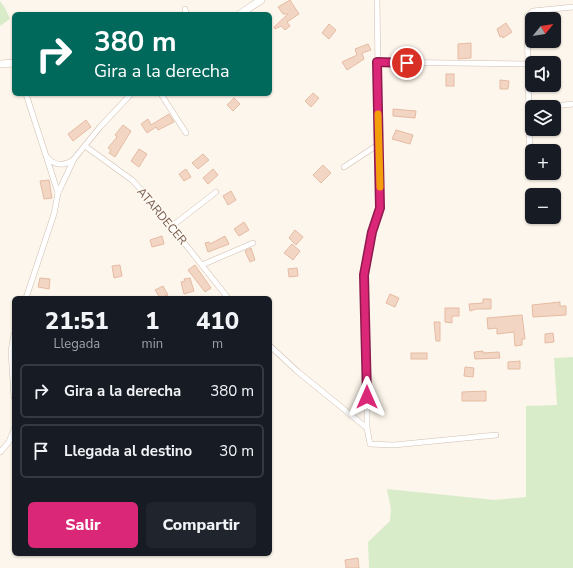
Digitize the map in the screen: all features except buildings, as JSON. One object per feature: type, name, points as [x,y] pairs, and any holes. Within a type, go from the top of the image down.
[{"type":"main road","points":[[243,12],[261,0]]},
{"type":"main road","points":[[0,64],[12,63]]},
{"type":"street","points":[[377,0],[380,208],[372,232],[364,275],[367,337],[367,428],[370,444],[394,445],[496,435]]},
{"type":"street","points":[[528,56],[526,19],[528,14],[533,11],[573,7]]},
{"type":"street","points":[[377,62],[525,64]]},
{"type":"street","points":[[27,96],[58,194]]},
{"type":"street","points":[[27,296],[54,214],[58,194],[74,159],[100,127],[129,96]]},
{"type":"street","points":[[162,96],[186,133]]},
{"type":"street","points":[[561,105],[573,104]]},
{"type":"street","points":[[344,167],[379,144]]},
{"type":"street","name":"ATARDECER","points":[[85,146],[132,180],[172,226],[226,296]]},
{"type":"street","points":[[44,152],[50,160],[56,164],[64,164],[74,159]]},
{"type":"street","points":[[172,226],[216,192]]},
{"type":"street","points":[[202,265],[253,243]]},
{"type":"street","points":[[12,345],[12,366]]},
{"type":"street","points":[[272,348],[297,371],[367,428]]},
{"type":"street","points":[[0,452],[9,442],[12,434]]},
{"type":"green space","points":[[0,1],[10,19],[0,26]]},
{"type":"green space","points":[[573,357],[573,568],[369,568],[368,542],[390,521],[391,509],[387,489],[495,500],[526,497],[526,406],[557,405],[554,358]]},
{"type":"slow traffic","points":[[378,114],[380,187]]},
{"type":"route","points":[[367,397],[367,337],[364,275],[372,232],[380,208],[380,149],[377,62],[407,63]]}]
